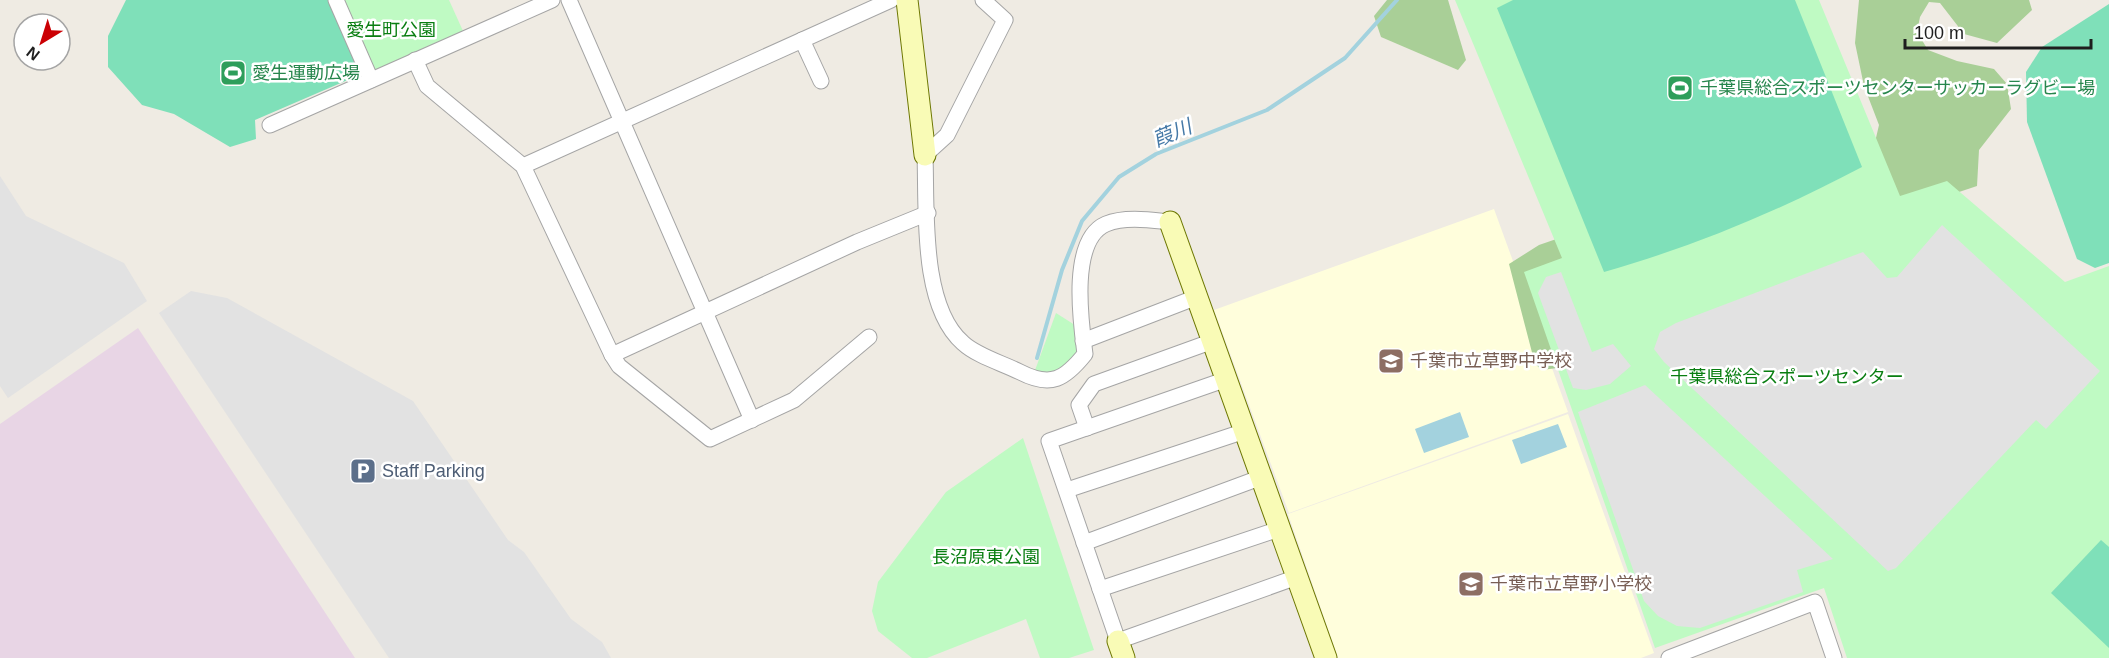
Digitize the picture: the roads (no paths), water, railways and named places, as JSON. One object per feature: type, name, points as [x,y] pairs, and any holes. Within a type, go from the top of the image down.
[{"type":"street","points":[[336,0],[371,80]]},
{"type":"street","points":[[270,124],[552,0]]},
{"type":"street","points":[[569,0],[752,420]]},
{"type":"street","points":[[523,166],[891,0]]},
{"type":"street","points":[[907,0],[925,155],[928,213],[927,257],[951,331],[964,345],[1024,375],[1052,381],[1071,372],[1085,354],[1079,312],[1082,268],[1084,255],[1096,231],[1106,224],[1122,221],[1170,222],[1326,658]]},
{"type":"street","points":[[925,155],[947,135],[1005,20],[983,0]]},
{"type":"street","points":[[802,40],[821,81]]},
{"type":"street","points":[[415,60],[427,86],[523,166],[619,366],[710,439],[794,400],[869,337]]},
{"type":"street","points":[[612,355],[857,242],[928,213]]},
{"type":"street","points":[[1083,341],[1197,297]]},
{"type":"street","points":[[1087,428],[1079,405],[1094,384],[1213,341]]},
{"type":"street","points":[[1227,379],[1049,441],[1121,649],[1297,577]]},
{"type":"street","points":[[1067,490],[1245,431]]},
{"type":"street","points":[[1084,543],[1262,477]]},
{"type":"street","points":[[1100,589],[1279,529]]},
{"type":"street","points":[[1669,658],[1815,602],[1834,658]]},
{"type":"water","points":[[1460,412],[1469,437],[1424,453],[1415,429]]},
{"type":"water","points":[[1558,424],[1567,447],[1521,464],[1512,440]]},
{"type":"waterway","name":"葭川","points":[[1037,358],[1062,270],[1082,221],[1119,177],[1156,154],[1267,110],[1345,58],[1397,0]]},
{"type":"place","name":"愛生運動広場","points":[[233,73]]},
{"type":"place","name":"千葉県総合スポーツセンターサッカーラグビー場","points":[[1680,88]]},
{"type":"place","name":"千葉市立草野中学校","points":[[1391,361]]},
{"type":"place","name":"Staff Parking","points":[[363,471]]},
{"type":"place","name":"千葉市立草野小学校","points":[[1471,584]]},
{"type":"park label","name":"愛生町公園","points":[[391,30]]},
{"type":"park label","name":"千葉県総合スポーツセンター","points":[[1787,377]]},
{"type":"park label","name":"長沼原東公園","points":[[986,557]]}]
